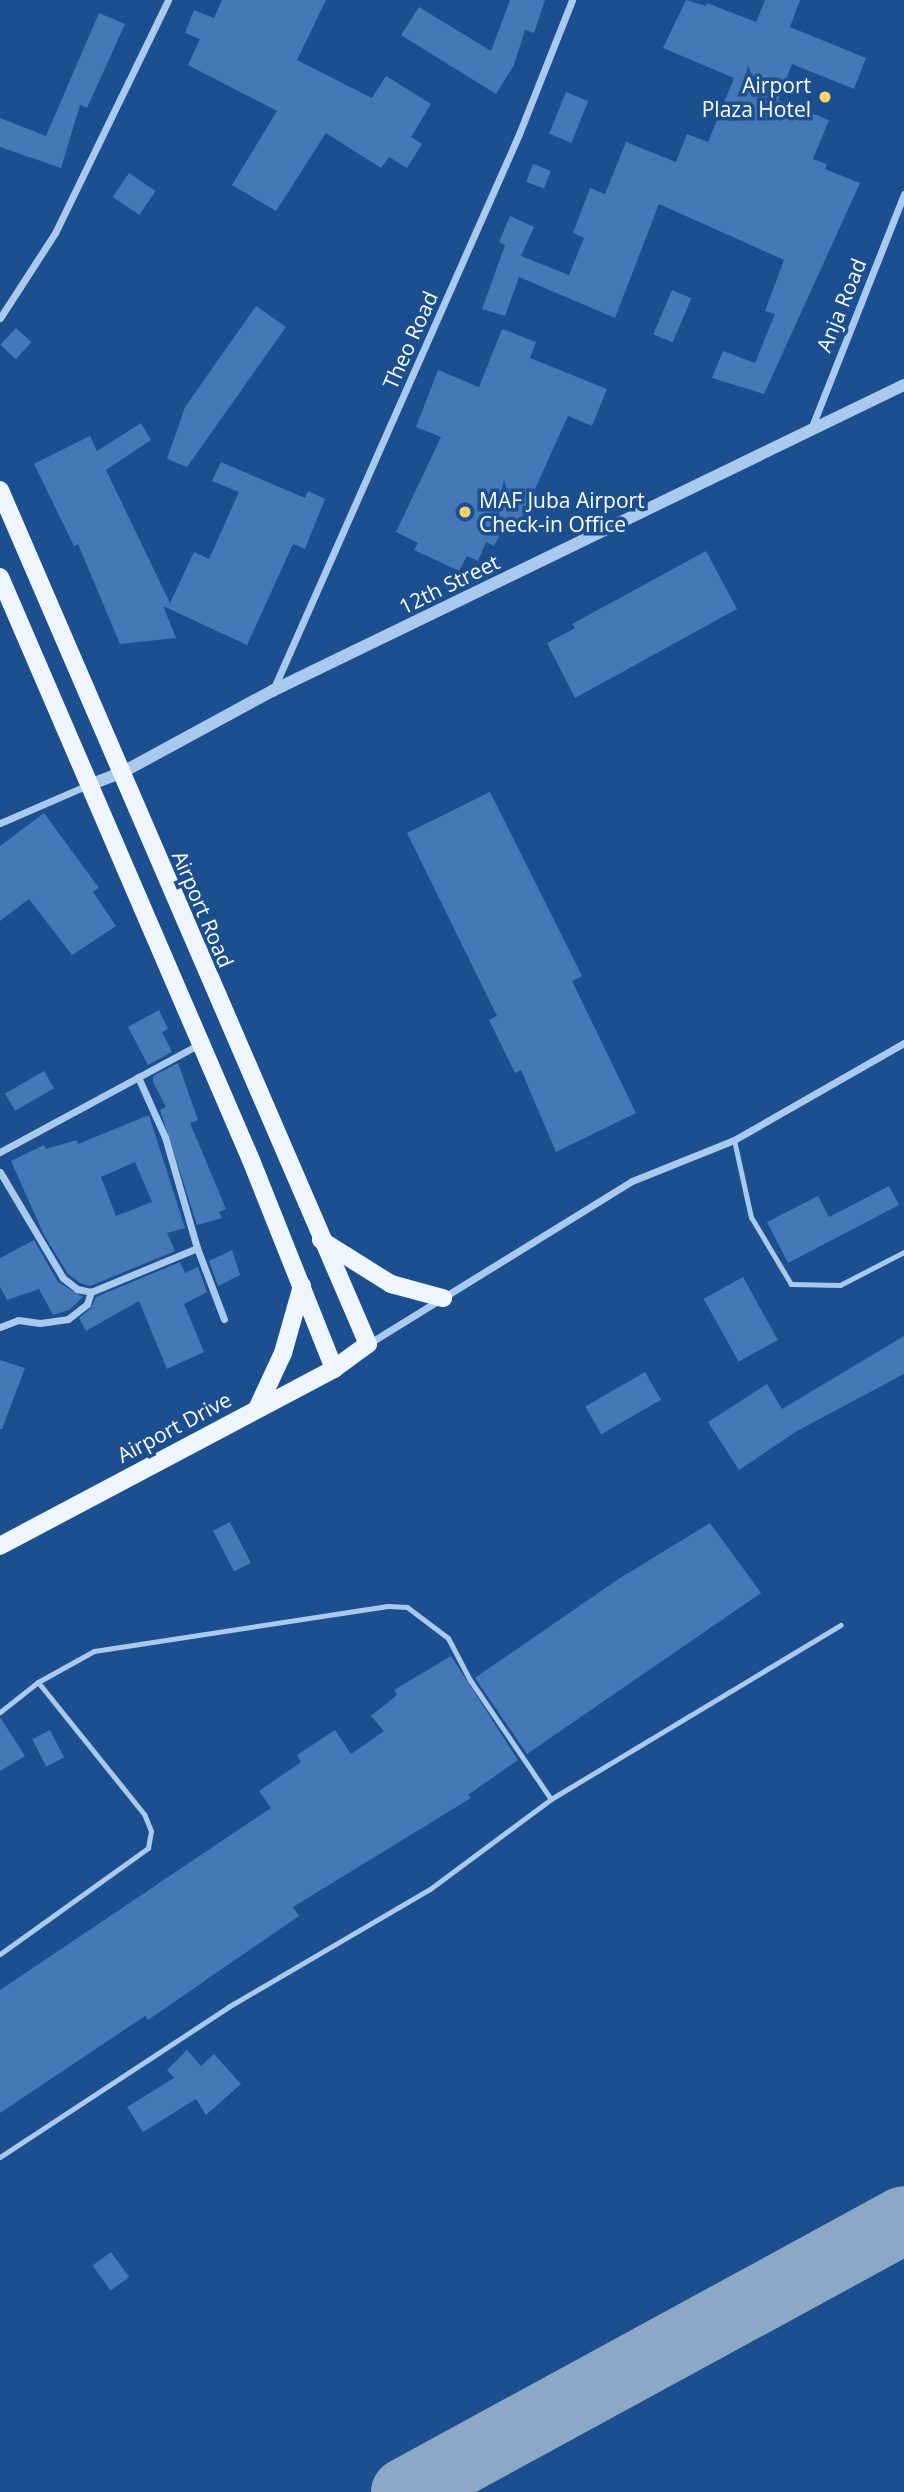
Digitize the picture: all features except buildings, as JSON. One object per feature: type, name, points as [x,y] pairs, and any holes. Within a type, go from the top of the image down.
[{"type":"main road","name":"Airport Road","points":[[0,490],[319,1239],[368,1344]]},
{"type":"main road","points":[[0,577],[202,1043],[334,1369]]},
{"type":"main road","points":[[319,1239],[391,1284],[443,1298]]},
{"type":"main road","points":[[257,1409],[283,1353],[302,1286]]},
{"type":"main road","name":"Airport Drive","points":[[0,1546],[334,1369],[368,1344]]},
{"type":"street","points":[[0,318],[55,233],[168,0]]},
{"type":"street","name":"Theo Road","points":[[272,691],[519,134],[572,0]]},
{"type":"street","name":"Anja Road","points":[[811,429],[904,194]]},
{"type":"street","name":"12th Street","points":[[89,785],[121,773],[272,691],[904,386]]},
{"type":"street","points":[[0,823],[89,785]]},
{"type":"street","points":[[0,1152],[202,1043]]},
{"type":"street","points":[[368,1344],[632,1181],[734,1140],[904,1043]]},
{"type":"street","points":[[138,1077],[166,1137],[197,1248],[224,1320]]},
{"type":"street","points":[[0,1172],[63,1278],[77,1289],[91,1292],[197,1248]]},
{"type":"street","points":[[0,1326],[18,1320],[40,1323],[68,1319],[87,1304],[91,1292]]},
{"type":"lane","points":[[734,1140],[751,1217],[791,1284],[840,1285],[904,1252]]},
{"type":"lane","points":[[0,1712],[38,1682],[94,1651],[388,1606],[407,1607],[448,1638],[470,1680],[551,1799]]},
{"type":"lane","points":[[0,2157],[228,2007],[430,1889],[551,1799],[841,1625]]},
{"type":"lane","points":[[0,1954],[148,1848],[151,1831],[144,1814],[38,1682]]},
{"type":"taxiway","points":[[405,2492],[904,2220]]},
{"type":"place","name":"Airport Plaza Hotel","points":[[825,97]]},
{"type":"place","name":"MAF Juba Airport Check-in Office","points":[[465,512]]}]
